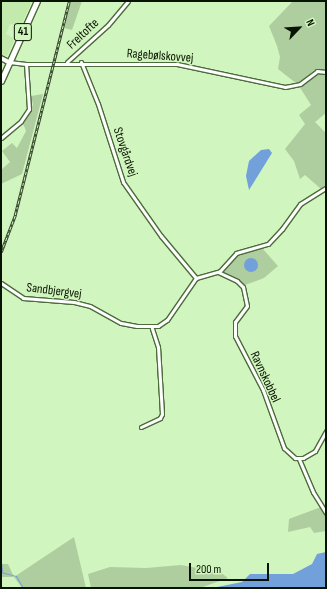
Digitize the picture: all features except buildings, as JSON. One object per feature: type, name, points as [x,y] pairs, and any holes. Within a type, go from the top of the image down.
[{"type":"main road","name":"41","points":[[1,82],[8,62],[37,1]]},
{"type":"street","name":"Freltofte","points":[[67,63],[108,25],[128,1]]},
{"type":"street","points":[[1,58],[8,62]]},
{"type":"street","name":"Ragebølskovvej","points":[[8,62],[26,64],[81,62],[177,64],[285,87],[300,84],[317,71],[326,72]]},
{"type":"street","name":"Stovgårdvej","points":[[81,62],[98,104],[123,182],[161,236],[196,278]]},
{"type":"street","points":[[1,138],[21,121],[29,109],[26,64]]},
{"type":"street","points":[[141,428],[162,414],[158,347],[152,328],[165,323],[196,278],[218,272],[236,253],[274,240],[300,204],[326,188]]},
{"type":"street","name":"Ravnskobbel","points":[[218,272],[237,280],[243,287],[247,306],[235,322],[235,336],[263,390],[282,444],[288,453],[299,459]]},
{"type":"street","name":"Sandbjergvej","points":[[1,283],[23,298],[74,302],[90,306],[121,323],[152,328]]},
{"type":"street","points":[[326,431],[315,451],[299,459],[313,492],[326,513]]},
{"type":"shaded area","points":[[1,1],[32,1],[21,26],[10,24],[6,34],[15,39],[7,56],[1,55]]},
{"type":"shaded area","points":[[71,1],[82,1],[72,30],[64,28]]},
{"type":"shaded area","points":[[293,1],[326,1],[326,71],[316,69],[297,84],[278,69],[280,57],[269,26]]},
{"type":"shaded area","points":[[320,72],[326,74],[326,113],[315,122],[326,133],[326,184],[321,189],[305,175],[300,179],[294,161],[285,149],[305,124],[299,115],[311,105],[299,86]]},
{"type":"shaded area","points":[[43,94],[22,174],[1,184],[1,170],[10,162],[2,151],[12,143],[17,148],[26,131],[22,121],[33,105],[31,96]]},
{"type":"shaded area","points":[[262,248],[278,266],[264,278],[245,285],[223,273],[233,257],[240,253]]},
{"type":"shaded area","points":[[321,507],[326,514],[326,531],[314,533],[310,527],[288,532],[289,519]]},
{"type":"shaded area","points":[[74,537],[86,588],[22,588],[14,577]]},
{"type":"shaded area","points":[[1,564],[8,564],[14,577],[1,577]]},
{"type":"shaded area","points":[[181,565],[220,572],[228,578],[200,588],[91,588],[88,574],[110,567],[146,568]]},
{"type":"water","points":[[269,149],[272,153],[249,190],[246,176],[249,161],[261,150]]},
{"type":"water","points":[[251,258],[256,260],[258,265],[256,270],[251,272],[246,270],[244,265],[246,260]]},
{"type":"water","points":[[326,552],[326,588],[212,588],[242,582],[250,574],[293,574],[312,564],[317,554]]},
{"type":"waterway","points":[[1,562],[2,571]]},
{"type":"waterway","points":[[1,572],[16,576],[23,588]]},
{"type":"waterway","points":[[63,588],[118,588]]},
{"type":"waterway","points":[[125,588],[179,588]]},
{"type":"railway","points":[[1,252],[15,215],[69,1]]}]
